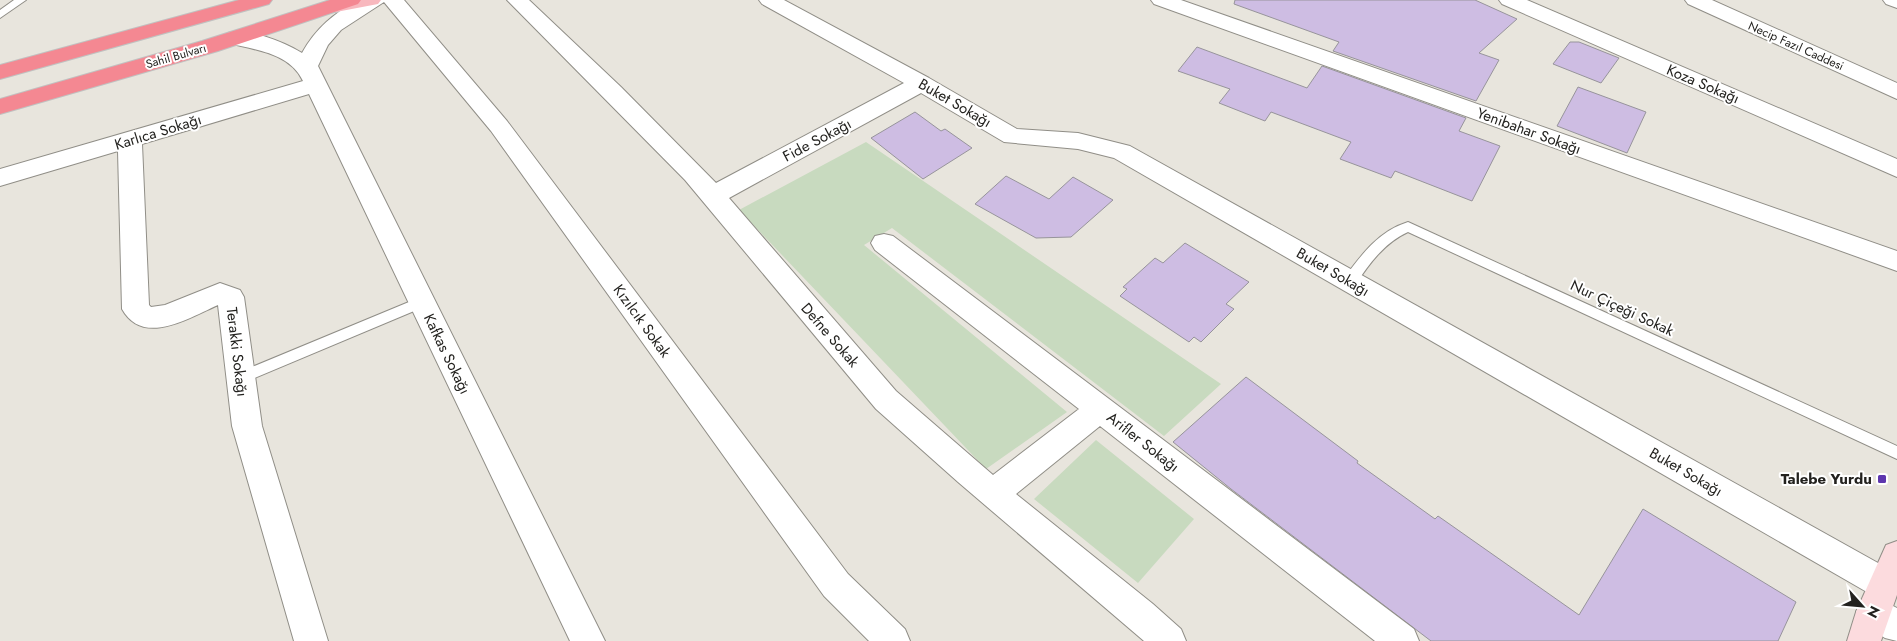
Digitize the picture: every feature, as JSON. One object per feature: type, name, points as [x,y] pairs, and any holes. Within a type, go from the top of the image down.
[{"type":"highway","points":[[0,72],[262,0]]},
{"type":"highway","name":"Sahil Bulvarı","points":[[0,107],[236,38],[343,3]]},
{"type":"main road","points":[[343,3],[370,0]]},
{"type":"street","points":[[312,75],[312,51],[320,39],[332,26],[375,0]]},
{"type":"street","name":"Kızılcık Sokak","points":[[393,0],[499,126],[836,585],[893,641]]},
{"type":"street","name":"Defne Sokak","points":[[518,0],[694,174],[886,400],[993,493],[1143,616],[1169,641]]},
{"type":"street","name":"Yenibahar Sokağı","points":[[1160,0],[1897,261]]},
{"type":"street","name":"Koza Sokağı","points":[[1508,0],[1897,168]]},
{"type":"street","name":"Necip Fazıl Caddesi","points":[[1694,0],[1897,92]]},
{"type":"street","points":[[1893,0],[1897,2]]},
{"type":"street","name":"Buket Sokağı","points":[[772,1],[922,83],[1012,136],[1078,141],[1122,152],[1350,281],[1883,604]]},
{"type":"street","points":[[236,38],[276,46],[312,75]]},
{"type":"street","name":"Karlıca Sokağı","points":[[0,178],[130,140],[312,75]]},
{"type":"street","name":"Kafkas Sokağı","points":[[312,75],[421,302],[588,641]]},
{"type":"street","name":"Fide Sokağı","points":[[712,196],[922,83]]},
{"type":"street","name":"Terakki Sokağı","points":[[130,140],[136,309],[146,318],[168,314],[220,292],[230,297],[247,426],[311,641]]},
{"type":"street","name":"Arifler Sokağı","points":[[884,243],[1402,641]]},
{"type":"street","points":[[993,493],[1101,409]]},
{"type":"lane","points":[[0,15],[21,0]]},
{"type":"lane","name":"Nur Çiçeği Sokak","points":[[1350,281],[1366,258],[1390,235],[1408,227],[1897,453]]},
{"type":"lane","points":[[240,378],[421,302]]},
{"type":"green space","points":[[866,142],[1221,384],[1164,436],[892,228],[864,245],[1067,412],[986,469],[739,210]]},
{"type":"green space","points":[[1096,440],[1194,519],[1138,583],[1034,499]]},
{"type":"building","points":[[1235,0],[1475,0],[1517,19],[1479,53],[1499,60],[1476,101],[1333,51],[1339,42],[1234,4]]},
{"type":"building","points":[[1570,42],[1579,42],[1619,58],[1601,83],[1553,64]]},
{"type":"building","points":[[1197,47],[1307,88],[1322,66],[1466,118],[1459,131],[1500,146],[1472,201],[1395,171],[1391,178],[1340,159],[1351,142],[1271,112],[1265,121],[1219,103],[1230,89],[1178,71]]},
{"type":"building","points":[[1578,87],[1646,112],[1627,153],[1557,126]]},
{"type":"building","points":[[915,112],[941,131],[945,129],[972,148],[923,179],[871,138]]},
{"type":"building","points":[[1006,176],[1049,199],[1073,177],[1113,200],[1071,237],[1036,238],[975,204]]},
{"type":"building","points":[[1185,243],[1249,282],[1226,304],[1234,309],[1201,342],[1194,337],[1189,342],[1120,296],[1127,289],[1123,287],[1155,258],[1163,263]]},
{"type":"building","points":[[1246,377],[1358,461],[1357,463],[1435,519],[1438,516],[1579,615],[1643,509],[1796,602],[1778,641],[1431,641],[1231,489],[1173,442]]},
{"type":"place","name":"Talebe Yurdu","points":[[1882,479]]}]
